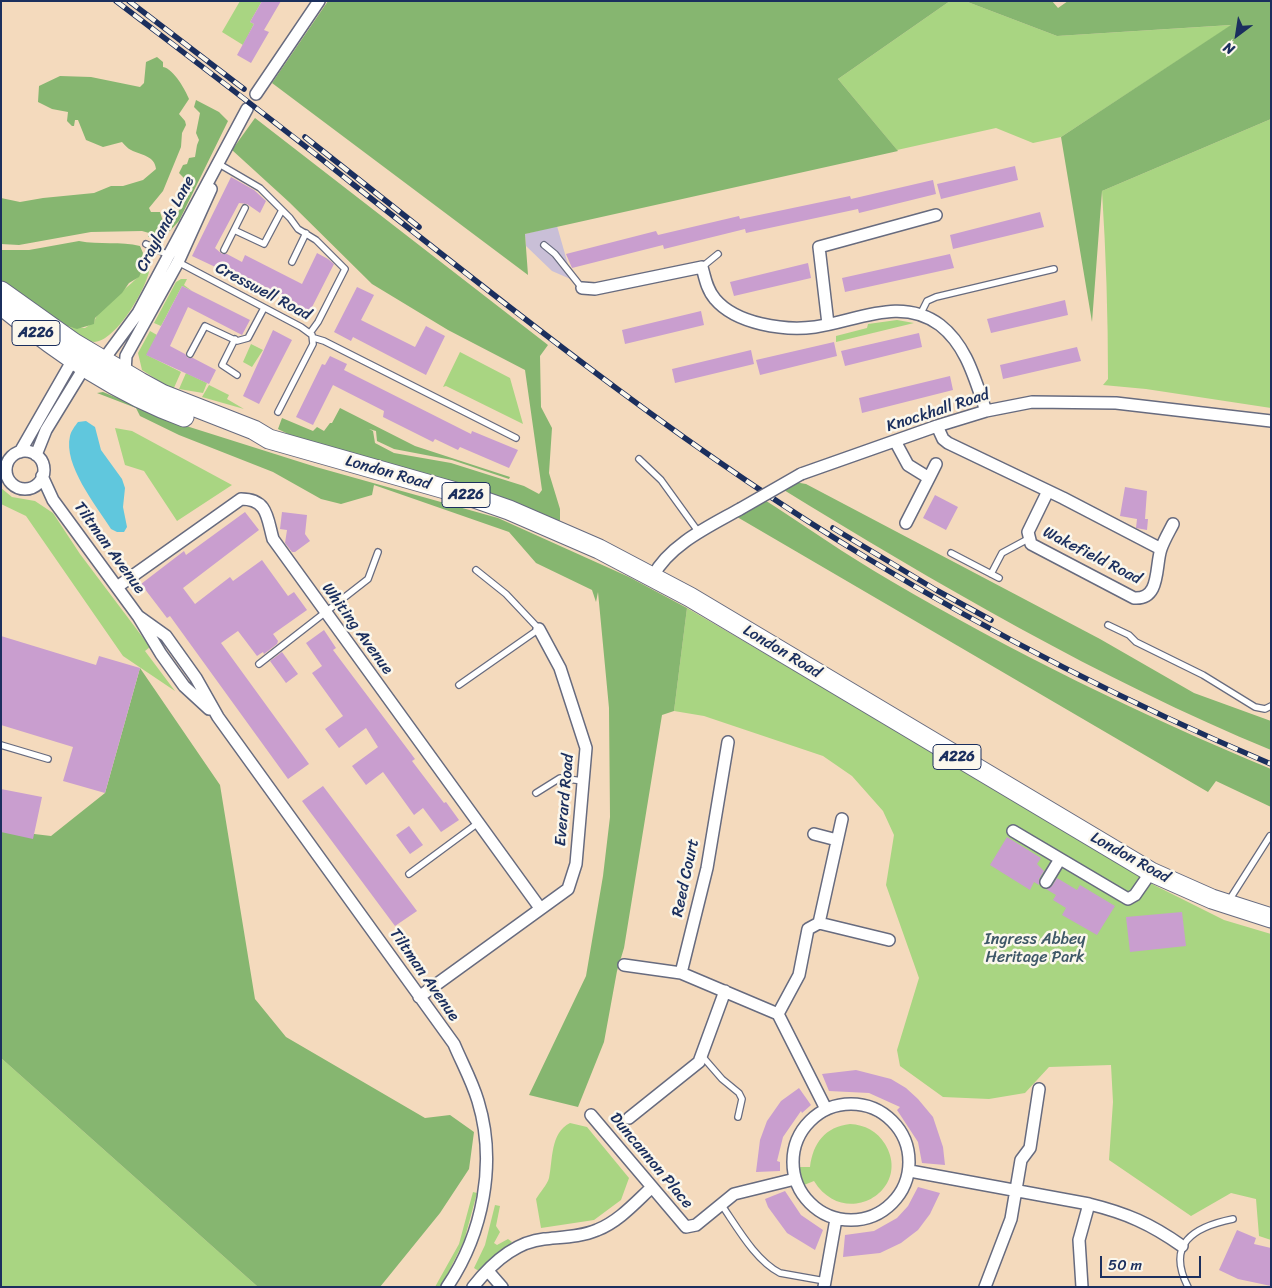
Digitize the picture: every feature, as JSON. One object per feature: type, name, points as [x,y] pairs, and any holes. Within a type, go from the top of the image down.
[{"type":"main road","name":"London Road","points":[[1,291],[41,320],[80,357],[104,359],[162,394],[254,430],[269,439]]},
{"type":"main road","name":"London Road","points":[[1,305],[80,357],[125,392],[182,416],[250,438],[269,439],[466,495],[510,510],[599,549],[653,576],[1150,872],[1227,903],[1271,918]]},
{"type":"main road","points":[[104,359],[100,367],[122,382],[125,392]]},
{"type":"street","points":[[256,94],[319,1]]},
{"type":"street","name":"Craylands Lane","points":[[104,359],[134,320],[247,109]]},
{"type":"street","name":"Craylands Lane","points":[[125,372],[126,356],[178,262],[216,176],[219,164]]},
{"type":"street","points":[[828,324],[819,247],[936,214]]},
{"type":"street","name":"Craylands Lane","points":[[144,301],[156,292],[173,261],[178,262]]},
{"type":"street","points":[[582,288],[595,289],[702,267],[712,294],[723,307],[737,315],[782,326],[804,328],[890,310],[920,315],[940,325],[958,343],[967,358],[986,411]]},
{"type":"street","points":[[36,455],[80,357]]},
{"type":"street","points":[[11,456],[27,451],[36,455],[43,466],[42,476],[32,487],[17,487],[5,477],[6,468],[11,456],[80,357]]},
{"type":"street","name":"Knockhall Road","points":[[653,576],[669,554],[740,509],[801,474],[937,426],[986,411],[1037,402],[1095,402],[1161,407],[1271,421]]},
{"type":"street","points":[[937,426],[943,439],[948,443],[1048,491],[1161,550]]},
{"type":"street","points":[[895,441],[908,465],[929,478]]},
{"type":"street","points":[[906,523],[936,464]]},
{"type":"street","name":"Tiltman Avenue","points":[[42,476],[53,500],[138,616],[166,636],[196,678],[218,717],[454,1044],[478,1102],[484,1130],[486,1154],[481,1208],[464,1259],[448,1287]]},
{"type":"street","name":"Tiltman Avenue","points":[[32,487],[53,500]]},
{"type":"street","name":"Wakefield Road","points":[[1048,491],[1028,530],[1028,539],[1034,546],[1135,598],[1148,595],[1153,589],[1161,550],[1173,524]]},
{"type":"street","name":"Whiting Avenue","points":[[117,587],[241,499],[254,499],[261,504],[273,540],[540,908]]},
{"type":"street","name":"Everard Road","points":[[420,997],[568,889],[576,864],[586,748],[560,668],[539,629]]},
{"type":"street","name":"Reed Court","points":[[681,974],[707,868],[728,742]]},
{"type":"street","points":[[819,923],[842,819]]},
{"type":"street","points":[[1014,831],[1128,899],[1135,896],[1150,872]]},
{"type":"street","points":[[814,834],[837,840]]},
{"type":"street","points":[[1046,882],[1060,859]]},
{"type":"street","points":[[778,1014],[799,975],[808,929],[819,923],[889,940]]},
{"type":"street","points":[[624,965],[681,974],[778,1014],[826,1110]]},
{"type":"street","points":[[629,1118],[695,1066],[702,1056],[725,991]]},
{"type":"street","points":[[985,1287],[1011,1219],[1021,1160],[1030,1148],[1039,1089]]},
{"type":"street","points":[[843,1104],[852,1104],[878,1110],[893,1121],[904,1136],[910,1153],[910,1171],[904,1188],[894,1203],[880,1214],[864,1220],[836,1219],[817,1210],[807,1201],[795,1179],[793,1157],[798,1138],[809,1121],[826,1110],[843,1104]]},
{"type":"street","name":"Duncannon Place","points":[[591,1115],[651,1188],[686,1226],[696,1225],[721,1204],[740,1192],[795,1179]]},
{"type":"street","points":[[910,1171],[1089,1204],[1136,1218],[1156,1228],[1182,1246]]},
{"type":"street","points":[[473,1287],[502,1256],[542,1239],[568,1237],[597,1230],[622,1214],[651,1188]]},
{"type":"street","points":[[1082,1287],[1079,1240],[1089,1204]]},
{"type":"street","points":[[825,1284],[836,1219]]},
{"type":"street","points":[[488,1270],[502,1287]]},
{"type":"lane","points":[[219,164],[260,188],[298,228],[345,269],[312,336],[516,438]]},
{"type":"lane","points":[[224,250],[245,208]]},
{"type":"lane","points":[[234,230],[264,244],[282,210]]},
{"type":"lane","points":[[292,262],[306,233]]},
{"type":"lane","points":[[146,244],[168,255]]},
{"type":"lane","points":[[544,245],[555,254],[582,288]]},
{"type":"lane","points":[[702,267],[718,254]]},
{"type":"lane","name":"Cresswell Road","points":[[178,262],[312,336],[278,412]]},
{"type":"lane","points":[[920,315],[927,302],[934,297],[1054,269]]},
{"type":"lane","points":[[190,354],[205,326],[235,340],[240,341],[249,337],[264,308]]},
{"type":"lane","points":[[235,340],[222,366],[237,375]]},
{"type":"lane","points":[[639,459],[661,480],[700,534]]},
{"type":"lane","points":[[991,574],[1002,553],[1028,539]]},
{"type":"lane","points":[[259,664],[368,579],[378,552]]},
{"type":"lane","points":[[952,553],[999,578]]},
{"type":"lane","points":[[459,685],[539,629],[506,594],[476,570]]},
{"type":"lane","points":[[1108,626],[1203,675],[1255,707],[1265,709],[1271,706]]},
{"type":"lane","points":[[1,745],[48,758]]},
{"type":"lane","points":[[536,793],[560,778],[583,780]]},
{"type":"lane","points":[[409,874],[478,823]]},
{"type":"lane","points":[[1227,903],[1270,836]]},
{"type":"lane","points":[[702,1056],[722,1079],[739,1093],[742,1099],[738,1117]]},
{"type":"lane","points":[[721,1204],[760,1256],[773,1269],[780,1273],[825,1284]]},
{"type":"lane","points":[[1188,1287],[1179,1261],[1182,1246],[1195,1231],[1210,1223],[1232,1219]]},
{"type":"shaded area","points":[[557,226],[569,268],[575,281],[552,271],[526,246],[525,234]]},
{"type":"green space","points":[[240,1],[262,1],[250,22],[254,24],[243,45],[222,32]]},
{"type":"green space","points":[[328,1],[950,1],[838,79],[898,151],[525,234],[528,275],[272,83]]},
{"type":"green space","points":[[950,1],[965,1],[1057,36],[1232,25],[1061,137],[1033,143],[996,128],[897,150],[838,79]]},
{"type":"green space","points":[[965,1],[1052,1],[1058,8],[1068,1],[1271,1],[1271,119],[1102,191],[1092,322],[1061,137],[1231,25],[1057,36]]},
{"type":"green space","points":[[157,57],[163,62],[163,67],[171,72],[179,81],[189,99],[179,114],[186,125],[182,133],[181,147],[163,191],[149,208],[151,212],[160,212],[163,221],[166,217],[172,218],[173,212],[179,211],[181,199],[186,195],[184,190],[186,180],[179,173],[183,165],[187,164],[189,158],[195,157],[199,140],[196,133],[200,113],[194,107],[196,100],[219,112],[228,121],[179,221],[166,235],[148,237],[149,233],[142,231],[91,232],[19,245],[1,244],[1,198],[20,202],[94,193],[111,186],[123,186],[143,180],[156,169],[153,161],[130,149],[122,142],[103,147],[86,140],[78,120],[75,120],[74,126],[67,121],[68,112],[52,109],[38,102],[39,86],[60,76],[91,77],[140,87],[144,83],[146,62]]},
{"type":"green space","points":[[255,118],[548,345],[540,356],[541,407],[552,428],[549,473],[560,509],[560,521],[504,499],[294,437],[278,429],[282,418],[313,431],[317,427],[324,431],[332,423],[340,408],[415,446],[510,477],[509,479],[452,460],[394,449],[377,441],[376,431],[369,429],[373,431],[375,443],[394,453],[451,463],[524,486],[539,494],[542,490],[525,370],[448,330],[372,284],[289,202],[232,150]]},
{"type":"green space","points":[[1271,119],[1271,408],[1146,389],[1103,385],[1108,379],[1108,355],[1102,191]]},
{"type":"green space","points":[[79,241],[140,246],[143,253],[139,267],[142,271],[139,277],[129,283],[122,293],[95,318],[94,324],[77,329],[67,326],[1,280],[1,250],[29,250]]},
{"type":"green space","points":[[143,254],[150,266],[144,286],[130,311],[112,333],[103,340],[94,342],[84,339],[70,329],[69,327],[85,328],[94,324],[100,311],[142,272],[139,267]]},
{"type":"green space","points":[[181,279],[187,279],[184,285],[192,291],[182,286],[161,326],[154,323],[176,282]]},
{"type":"green space","points":[[897,320],[914,323],[836,342],[836,336],[867,328],[868,324]]},
{"type":"green space","points":[[150,331],[157,335],[147,355],[181,372],[173,390],[142,370],[138,353]]},
{"type":"green space","points":[[251,344],[263,350],[252,367],[243,362]]},
{"type":"green space","points":[[460,352],[510,378],[523,424],[446,386],[443,387]]},
{"type":"green space","points":[[186,373],[207,383],[203,393],[179,389]]},
{"type":"green space","points":[[209,385],[229,395],[227,399],[244,409],[202,397]]},
{"type":"green space","points":[[103,392],[180,424],[316,467],[498,518],[629,577],[687,608],[674,711],[662,715],[624,948],[617,971],[604,1042],[578,1107],[529,1095],[586,976],[603,876],[610,817],[609,708],[598,592],[596,602],[592,590],[536,563],[509,532],[374,485],[372,495],[341,504],[321,499],[273,472],[179,435],[140,416],[136,408],[97,393]]},
{"type":"green space","points":[[115,428],[132,431],[232,485],[177,521],[144,471],[125,465]]},
{"type":"green space","points":[[789,481],[806,484],[1100,639],[1194,693],[1271,721],[1271,750],[1144,693],[1081,661],[959,594],[779,487]]},
{"type":"green space","points":[[1,488],[12,497],[35,501],[53,513],[80,554],[150,647],[145,651],[175,691],[123,656],[26,516],[1,504]]},
{"type":"green space","points":[[760,497],[874,571],[983,633],[1126,705],[1271,769],[1271,807],[1216,781],[1208,792],[732,514]]},
{"type":"green space","name":"Ingress Abbey Heritage Park","points":[[687,608],[1079,837],[1154,885],[1224,920],[1271,934],[1271,1240],[1259,1236],[1256,1199],[1231,1193],[1191,1216],[1109,1160],[1113,1102],[1111,1065],[1049,1067],[1025,1093],[989,1099],[943,1097],[900,1066],[897,1050],[919,978],[886,885],[894,835],[883,811],[852,776],[823,756],[704,716],[674,711]]},
{"type":"green space","points":[[140,668],[220,785],[255,999],[286,1037],[425,1118],[450,1115],[474,1132],[469,1169],[440,1213],[380,1287],[258,1287],[1,1058],[1,830],[51,836],[105,793]]},
{"type":"green space","points":[[1,1058],[258,1287],[1,1287]]},
{"type":"green space","points":[[570,1123],[587,1127],[629,1178],[621,1200],[594,1220],[541,1228],[536,1199],[549,1178],[552,1155],[559,1133]]},
{"type":"green space","points":[[850,1124],[866,1127],[874,1132],[885,1144],[891,1161],[890,1176],[883,1189],[872,1198],[857,1203],[842,1203],[827,1196],[814,1181],[804,1185],[799,1167],[810,1167],[817,1144],[827,1133]]},
{"type":"green space","points":[[473,1192],[477,1193],[464,1241],[444,1281],[440,1287],[435,1287],[459,1244]]},
{"type":"green space","points":[[495,1205],[500,1206],[496,1226],[500,1232],[494,1243],[497,1245],[508,1239],[512,1242],[482,1273],[474,1268],[485,1245]]},
{"type":"water","points":[[86,421],[95,427],[101,450],[122,479],[125,488],[123,507],[127,527],[124,532],[117,532],[111,529],[82,484],[71,459],[69,447],[71,434],[78,422]]},
{"type":"building","points":[[262,1],[281,1],[264,30],[269,32],[251,63],[237,55],[254,24],[250,22]]},
{"type":"building","points":[[1015,166],[1018,180],[941,199],[937,184]]},
{"type":"building","points":[[231,177],[254,190],[266,201],[260,213],[247,204],[239,203],[215,248],[222,254],[227,254],[242,262],[245,255],[302,284],[317,253],[328,259],[334,264],[308,315],[291,306],[293,301],[230,269],[228,273],[192,256]]},
{"type":"building","points":[[933,180],[936,194],[859,213],[858,209],[746,233],[745,229],[664,249],[663,245],[572,268],[566,254],[656,231],[658,235],[739,216],[740,219],[850,196],[851,199]]},
{"type":"building","points":[[1040,212],[1044,227],[953,249],[950,235]]},
{"type":"building","points":[[950,254],[954,268],[845,292],[842,278]]},
{"type":"building","points":[[808,263],[811,278],[734,296],[730,282]]},
{"type":"building","points":[[182,286],[250,320],[242,335],[188,307],[170,346],[185,354],[188,358],[193,358],[216,370],[209,384],[146,355]]},
{"type":"building","points":[[357,287],[374,295],[361,320],[415,347],[426,326],[445,336],[426,375],[353,337],[351,341],[334,332]]},
{"type":"building","points":[[1065,300],[1068,315],[991,333],[987,319]]},
{"type":"building","points":[[701,311],[704,325],[625,344],[622,330]]},
{"type":"building","points":[[273,330],[292,340],[259,404],[243,396]]},
{"type":"building","points":[[919,333],[922,347],[845,366],[841,351]]},
{"type":"building","points":[[834,342],[837,356],[760,375],[756,360]]},
{"type":"building","points":[[1077,347],[1081,361],[1003,379],[1000,365]]},
{"type":"building","points":[[751,350],[754,364],[675,383],[672,369]]},
{"type":"building","points":[[330,356],[347,364],[344,370],[471,434],[472,431],[518,450],[509,468],[460,447],[458,450],[435,439],[433,442],[383,417],[384,411],[333,385],[313,425],[296,417],[322,364],[325,365]]},
{"type":"building","points":[[950,376],[953,390],[862,413],[859,398]]},
{"type":"building","points":[[1125,487],[1147,491],[1145,519],[1148,519],[1147,530],[1136,528],[1137,519],[1120,516]]},
{"type":"building","points":[[935,495],[958,507],[946,530],[923,518]]},
{"type":"building","points":[[245,512],[259,530],[183,588],[195,604],[230,577],[233,581],[262,560],[288,596],[294,592],[307,610],[273,634],[278,641],[277,644],[264,654],[263,652],[257,656],[238,631],[221,643],[309,764],[288,779],[170,616],[167,618],[141,584],[184,551],[186,555]]},
{"type":"building","points":[[282,512],[307,515],[305,534],[310,541],[295,552],[292,552],[285,543],[287,530],[280,529]]},
{"type":"building","points":[[324,630],[336,648],[333,650],[415,759],[412,761],[459,820],[441,832],[423,808],[414,815],[383,772],[366,785],[352,766],[378,747],[366,728],[339,748],[325,729],[343,716],[312,673],[322,666],[306,643]]},
{"type":"building","points":[[1,636],[96,665],[99,656],[140,668],[105,793],[63,781],[73,747],[1,725]]},
{"type":"building","points":[[282,652],[298,674],[286,683],[270,661]]},
{"type":"building","points":[[323,786],[417,911],[395,926],[302,801]]},
{"type":"building","points":[[1,789],[42,797],[33,839],[1,832]]},
{"type":"building","points":[[409,826],[423,845],[410,854],[396,835]]},
{"type":"building","points":[[1007,837],[1041,858],[1037,864],[1044,871],[1039,879],[1039,885],[1034,882],[1030,890],[990,865]]},
{"type":"building","points":[[1057,878],[1077,890],[1080,885],[1115,906],[1097,935],[1062,915],[1066,908],[1053,900],[1056,895],[1046,889],[1052,886]]},
{"type":"building","points":[[1182,912],[1186,946],[1130,952],[1126,917]]},
{"type":"building","points":[[856,1070],[891,1079],[906,1088],[918,1099],[933,1117],[943,1147],[945,1165],[922,1163],[918,1142],[897,1110],[900,1107],[869,1093],[829,1091],[822,1074]]},
{"type":"building","points":[[799,1088],[811,1105],[802,1113],[801,1111],[783,1137],[777,1161],[780,1162],[780,1171],[756,1172],[760,1140],[767,1121],[781,1101]]},
{"type":"building","points":[[918,1187],[940,1193],[930,1214],[918,1230],[901,1243],[880,1253],[843,1257],[845,1235],[874,1231],[897,1218],[908,1206]]},
{"type":"building","points":[[785,1191],[801,1215],[823,1230],[815,1250],[787,1233],[768,1207],[765,1199]]},
{"type":"building","points":[[1237,1230],[1256,1238],[1254,1244],[1271,1248],[1271,1286],[1238,1279],[1219,1270]]},
{"type":"railway","points":[[116,1],[266,115],[605,380],[669,427],[800,516],[916,587],[1015,642],[1167,718],[1271,764]]},
{"type":"railway","points":[[129,1],[244,89]]},
{"type":"railway","points":[[305,137],[419,227]]},
{"type":"railway","points":[[833,528],[936,590],[991,620]]}]
